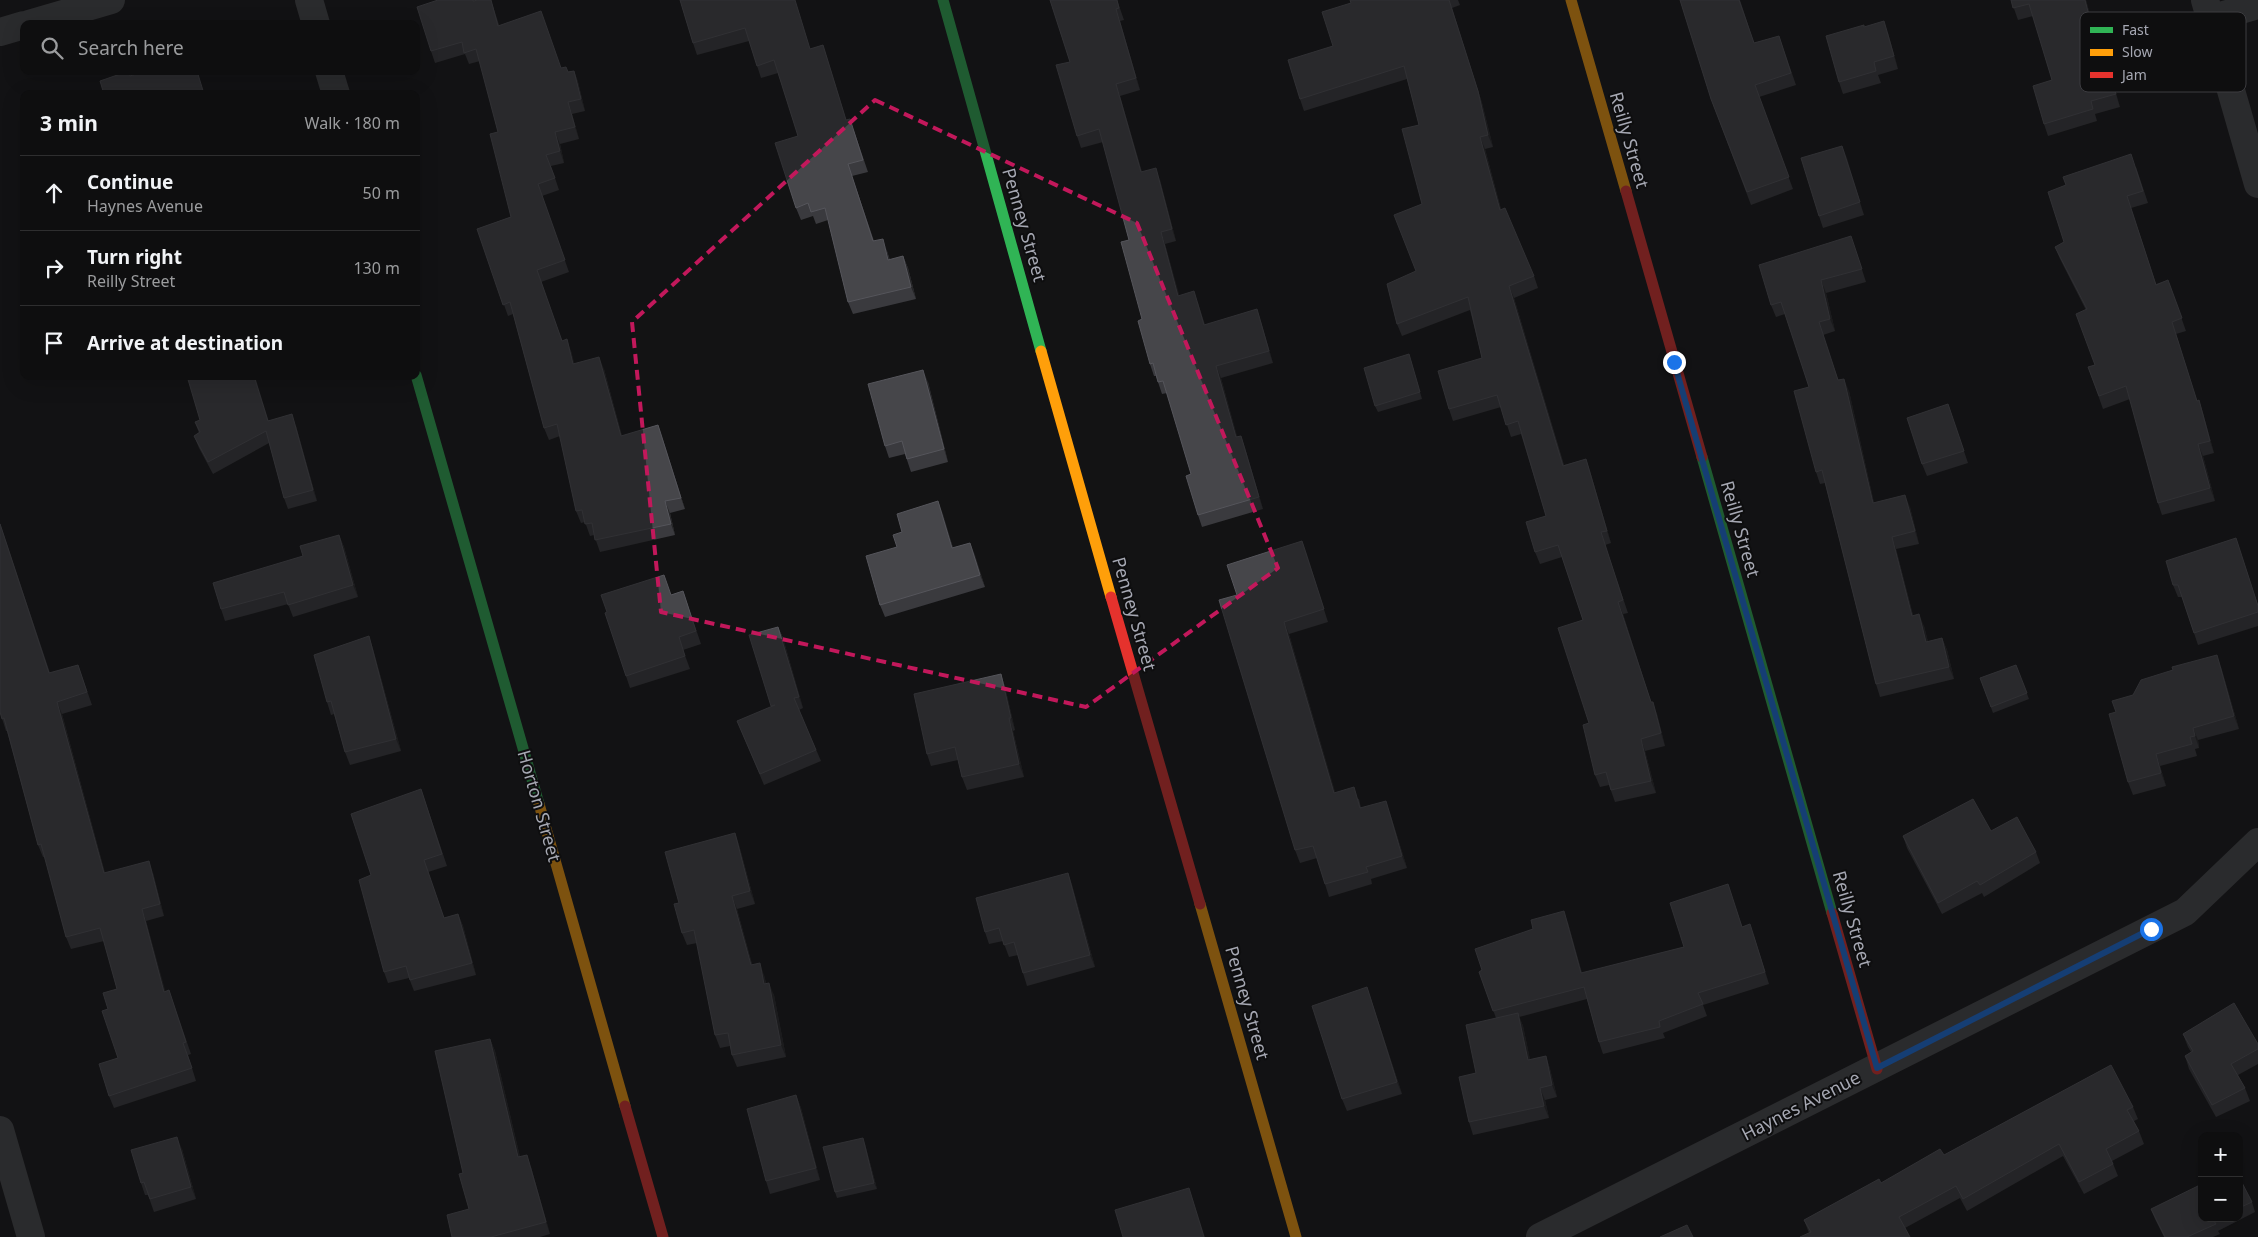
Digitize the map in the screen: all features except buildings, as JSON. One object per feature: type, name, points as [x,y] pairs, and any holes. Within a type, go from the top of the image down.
[{"type":"street","points":[[43,20],[111,0]]},
{"type":"street","points":[[309,0],[315,20]]},
{"type":"street","name":"Penney Street","points":[[943,0],[1091,528],[1296,1237]]},
{"type":"street","name":"Reilly Street","points":[[1570,0],[1877,1068]]},
{"type":"street","points":[[2207,9],[2258,5]]},
{"type":"street","points":[[0,32],[20,26]]},
{"type":"street","points":[[330,75],[335,90]]},
{"type":"street","points":[[2231,92],[2258,184]]},
{"type":"street","name":"Horton Street","points":[[417,380],[663,1237]]},
{"type":"street","name":"Haynes Avenue","points":[[1540,1237],[2185,912],[2258,842]]},
{"type":"street","points":[[0,1130],[31,1237]]},
{"type":"highlighted area","points":[[875,100],[1137,223],[1278,568],[1086,707],[661,612],[632,322]]},
{"type":"traffic: fast","points":[[943,0],[1041,351]]},
{"type":"traffic: fast","points":[[417,380],[539,804]]},
{"type":"traffic: fast","points":[[1702,457],[1832,913]]},
{"type":"traffic: slow","points":[[1571,0],[1626,191]]},
{"type":"traffic: slow","points":[[1041,351],[1111,597]]},
{"type":"traffic: slow","points":[[539,804],[625,1106]]},
{"type":"traffic: slow","points":[[1200,904],[1296,1237]]},
{"type":"traffic: jam","points":[[1626,191],[1702,457]]},
{"type":"traffic: jam","points":[[1111,597],[1200,904]]},
{"type":"traffic: jam","points":[[1832,913],[1877,1069]]},
{"type":"traffic: jam","points":[[625,1106],[663,1237]]},
{"type":"route","points":[[1674,362],[1877,1068],[2151,929]]}]
